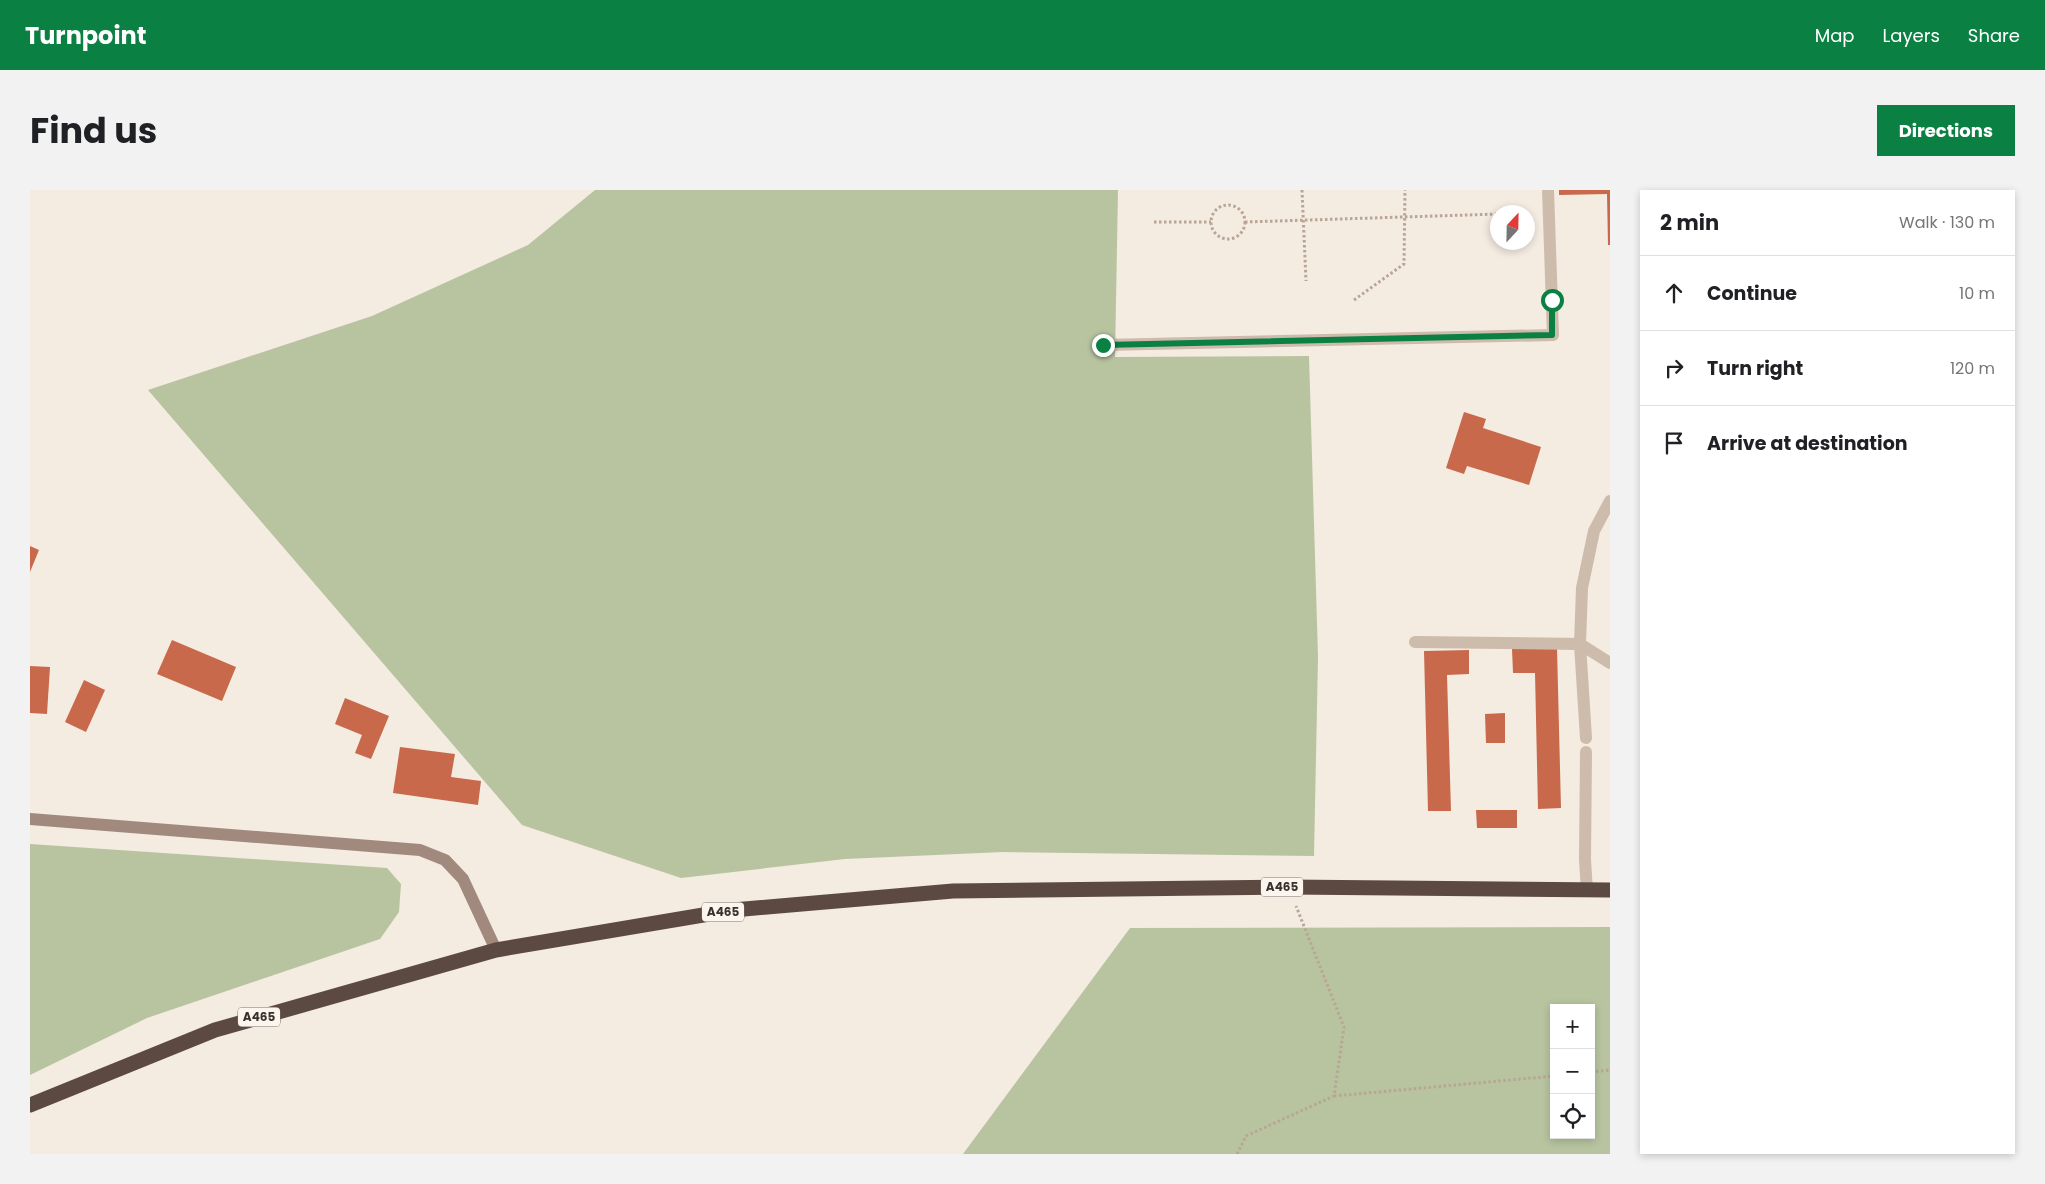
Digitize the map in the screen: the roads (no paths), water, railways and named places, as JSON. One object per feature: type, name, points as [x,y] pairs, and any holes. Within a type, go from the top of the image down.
[{"type":"highway","name":"A465","points":[[30,1104],[215,1030],[496,950],[733,910],[953,891],[1288,887],[1610,890]]},
{"type":"main road","points":[[30,819],[420,850],[445,860],[463,879],[496,950]]},
{"type":"lane","points":[[1103,345],[1552,335],[1548,190]]},
{"type":"lane","points":[[1586,738],[1580,644],[1582,588],[1594,531],[1610,500]]},
{"type":"lane","points":[[1415,642],[1580,644],[1610,663]]},
{"type":"lane","points":[[1586,752],[1585,860],[1587,891]]}]
